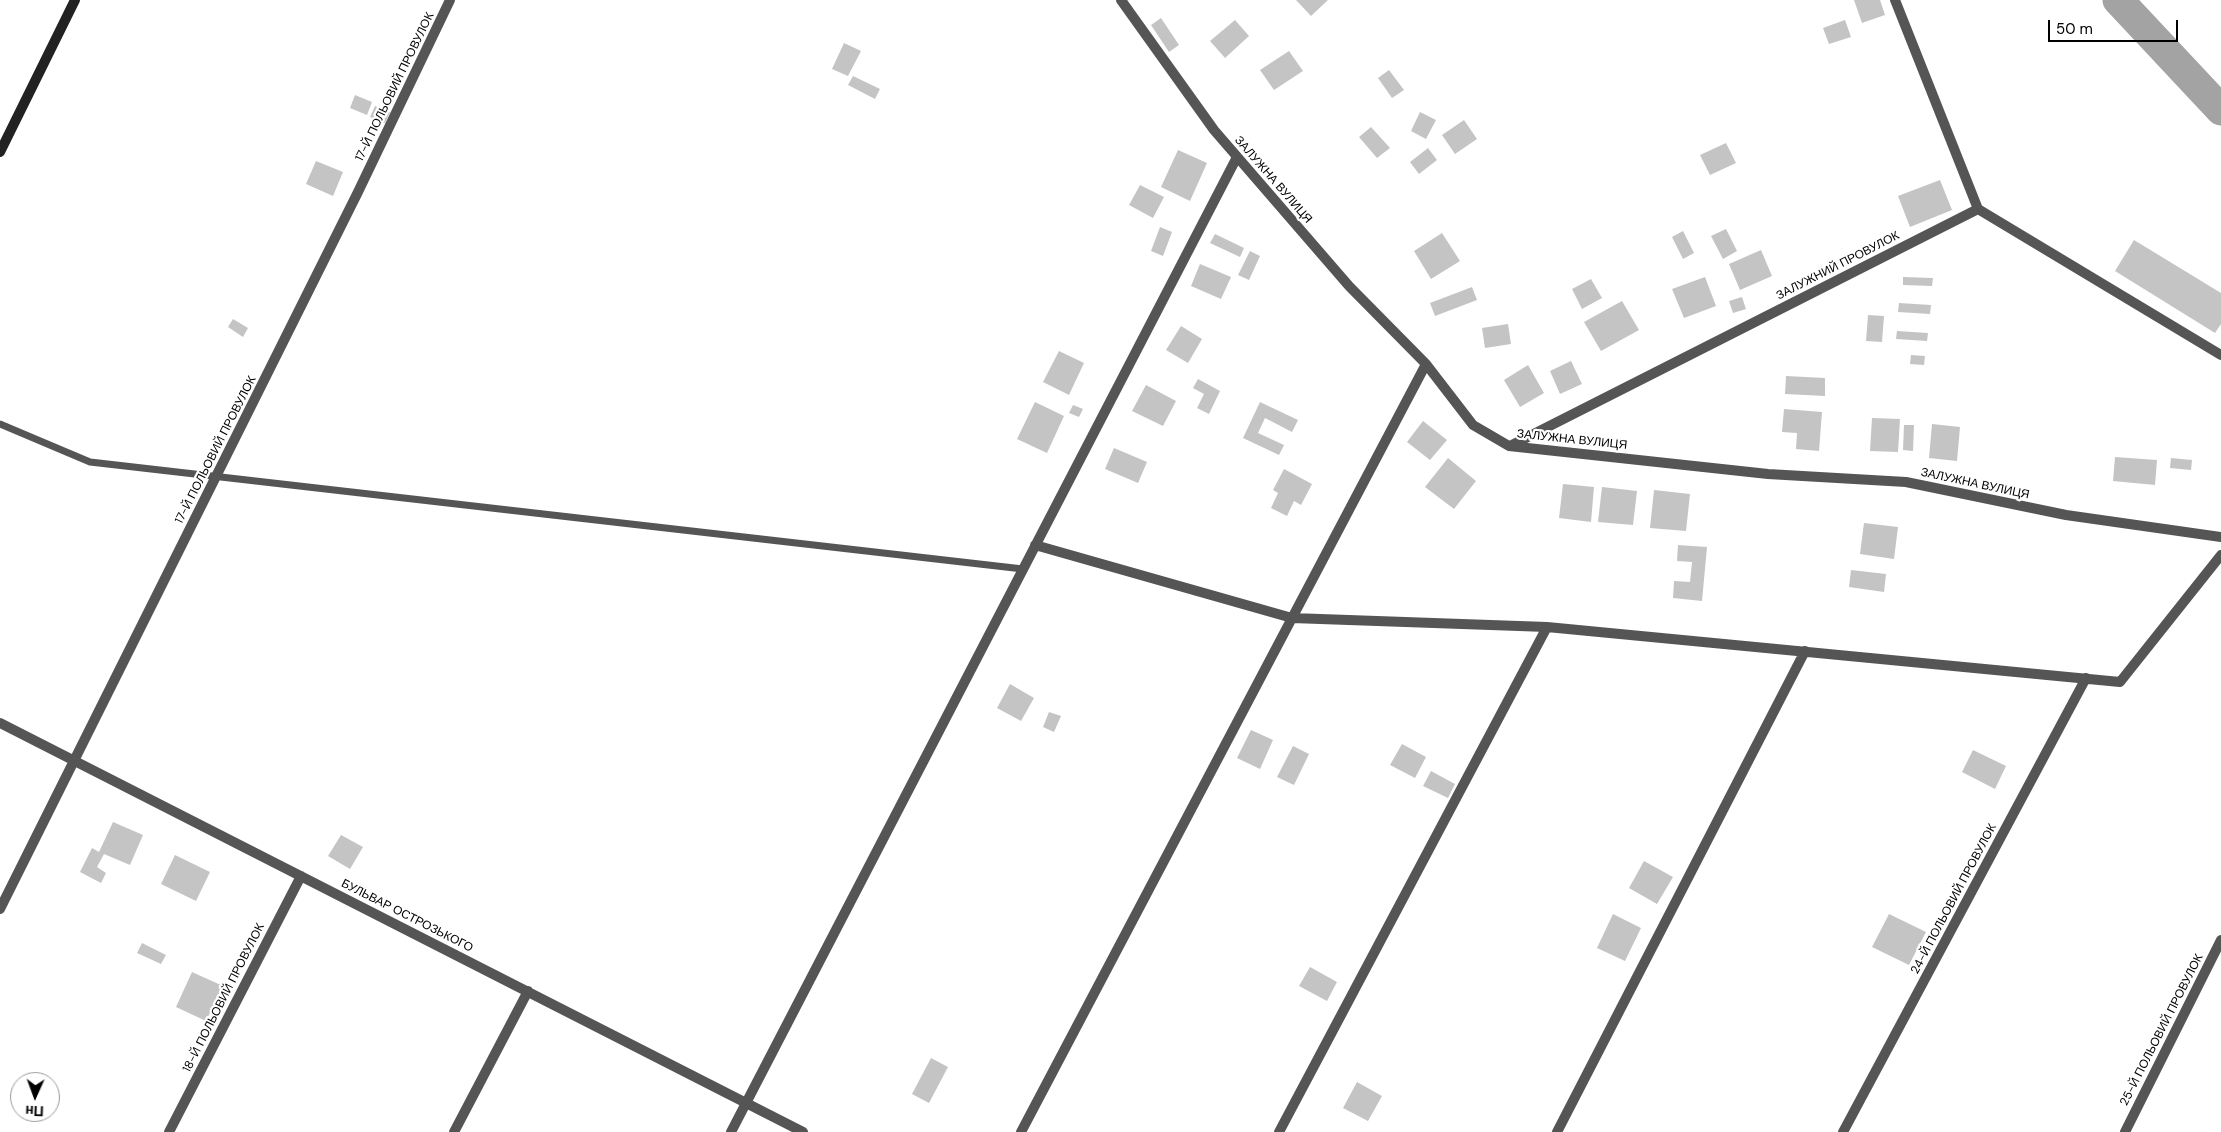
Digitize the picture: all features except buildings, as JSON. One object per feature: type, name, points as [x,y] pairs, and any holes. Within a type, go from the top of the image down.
[{"type":"main road","points":[[0,152],[74,0]]},
{"type":"street","name":"17-Й ПОЛЬОВИЙ ПРОВУЛОК","points":[[0,909],[358,192],[450,0]]},
{"type":"street","name":"ЗАЛУЖНА ВУЛИЦЯ","points":[[1121,0],[1214,130],[1349,286],[1426,364],[1473,425],[1509,446],[1768,474],[1906,482],[2066,515],[2221,538]]},
{"type":"street","points":[[1895,0],[1978,209],[2221,355]]},
{"type":"street","points":[[731,1132],[1237,157]]},
{"type":"street","name":"ЗАЛУЖНИЙ ПРОВУЛОК","points":[[1509,446],[1978,209]]},
{"type":"street","points":[[1021,1132],[1426,364]]},
{"type":"street","points":[[1035,545],[1292,618],[1547,627],[2120,682],[2221,555]]},
{"type":"street","points":[[1279,1132],[1547,627]]},
{"type":"street","points":[[1557,1132],[1805,652]]},
{"type":"street","name":"24-Й ПОЛЬОВИЙ ПРОВУЛОК","points":[[1843,1132],[2086,678]]},
{"type":"street","name":"БУЛЬВАР ОСТРОЗЬКОГО","points":[[0,723],[803,1132]]},
{"type":"street","name":"18-Й ПОЛЬОВИЙ ПРОВУЛОК","points":[[169,1132],[301,876]]},
{"type":"street","name":"25-Й ПОЛЬОВИЙ ПРОВУЛОК","points":[[2125,1132],[2221,940]]},
{"type":"street","points":[[454,1132],[528,992]]},
{"type":"lane","points":[[0,424],[90,462],[1023,569]]},
{"type":"waterway","points":[[2118,0],[2221,110]]}]
